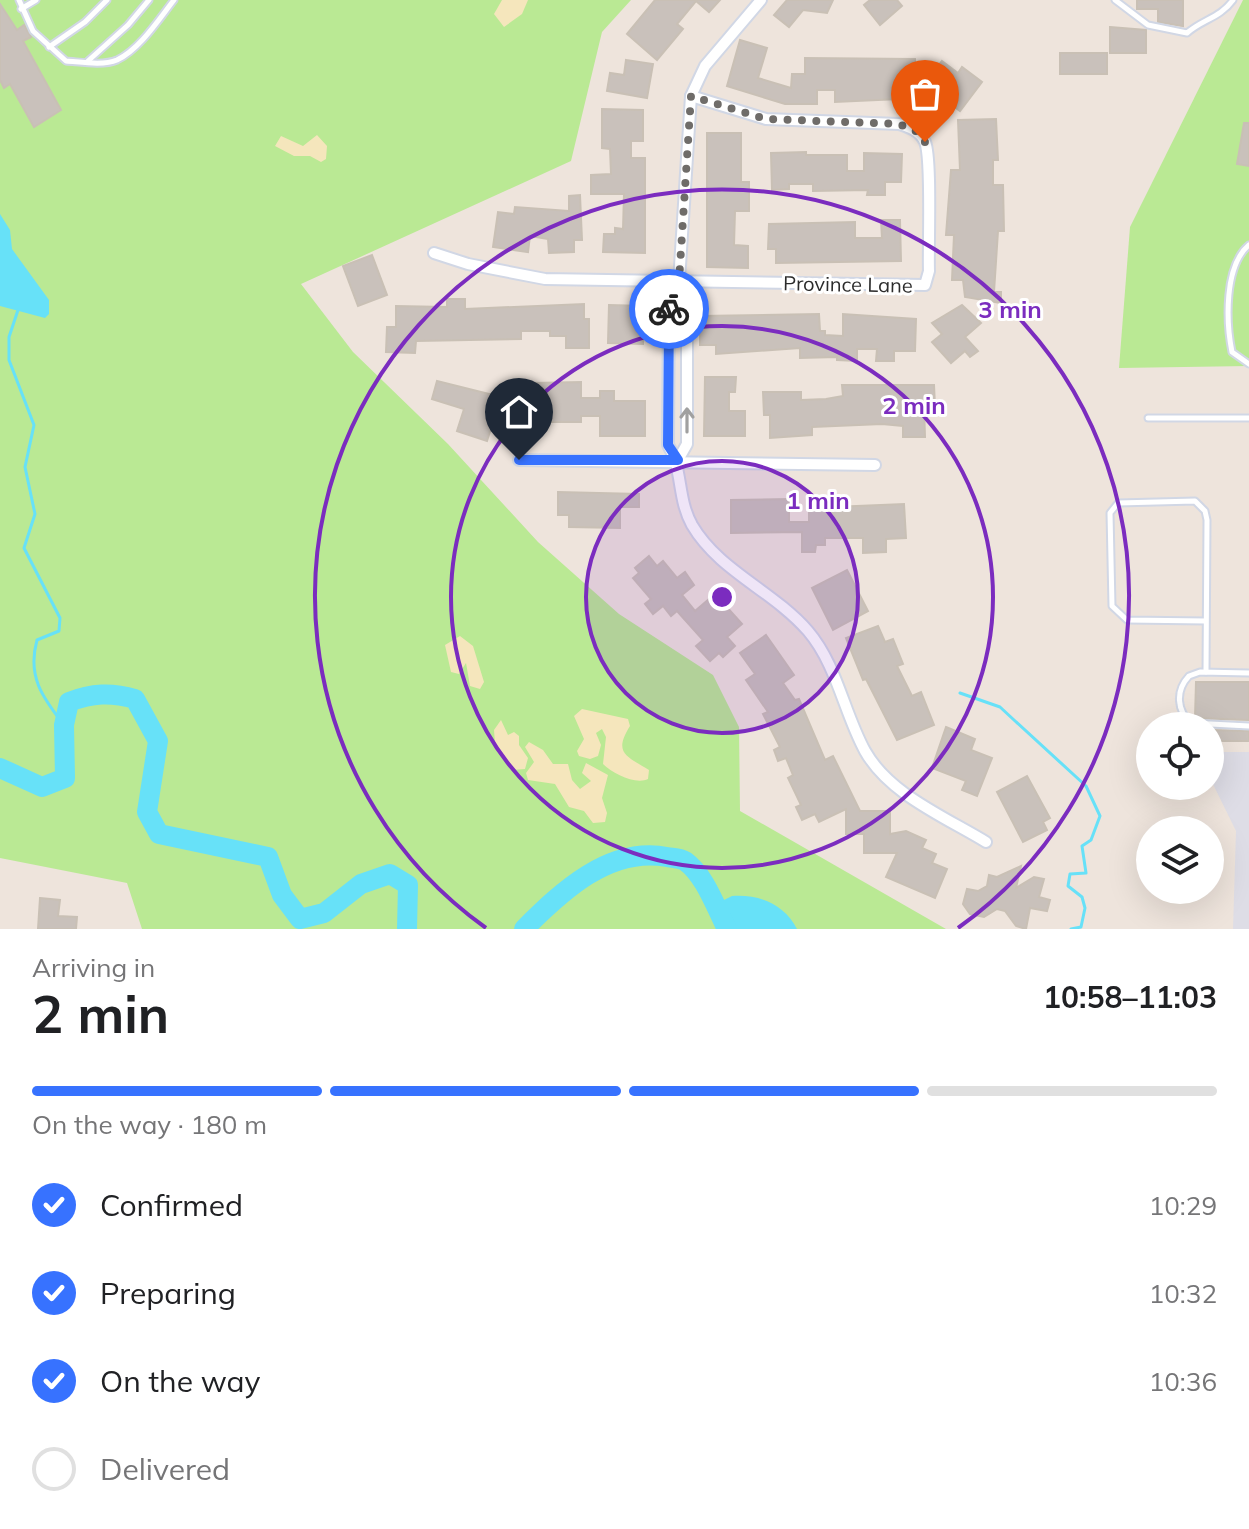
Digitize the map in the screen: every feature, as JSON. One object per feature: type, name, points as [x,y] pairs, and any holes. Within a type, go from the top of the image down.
[{"type":"street","points":[[678,460],[668,445],[669,294],[679,281],[691,96],[705,66],[761,0]]},
{"type":"street","name":"Province Lane","points":[[434,253],[468,264],[545,279],[925,285],[929,271],[927,161],[925,142],[916,131],[899,124],[766,119],[691,96]]},
{"type":"street","points":[[679,281],[687,294],[687,444],[678,460],[679,491],[691,523],[715,557],[773,596],[810,633],[831,668],[866,753],[890,783],[986,842]]},
{"type":"street","points":[[669,369],[687,368]]},
{"type":"street","points":[[519,460],[875,465]]},
{"type":"lane","points":[[19,0],[33,31],[49,47],[66,61],[88,62],[116,61],[155,24],[174,0]]},
{"type":"lane","points":[[21,9],[36,0]]},
{"type":"lane","points":[[49,47],[85,22],[107,0]]},
{"type":"lane","points":[[88,62],[149,0]]},
{"type":"lane","points":[[1115,0],[1148,25],[1187,33],[1199,22],[1216,19],[1233,0]]},
{"type":"lane","points":[[1249,245],[1235,268],[1228,333],[1232,352],[1249,364]]},
{"type":"lane","points":[[1148,418],[1249,418]]},
{"type":"lane","points":[[1206,621],[1127,620],[1112,606],[1110,513],[1118,503],[1188,501],[1200,505],[1207,520],[1206,672]]},
{"type":"lane","points":[[1249,673],[1206,672],[1189,676],[1183,682],[1179,707],[1191,723],[1249,726]]},
{"type":"shaded area","points":[[1224,752],[1249,752],[1249,929],[1233,929],[1236,831],[1221,800],[1224,800]]},
{"type":"green space","points":[[0,0],[631,0],[602,32],[571,161],[301,284],[353,352],[448,444],[538,542],[619,614],[713,675],[739,727],[740,811],[946,929],[142,929],[127,883],[0,858]]},
{"type":"green space","points":[[1243,0],[1249,0],[1249,366],[1119,368],[1130,227]]},
{"type":"sand","points":[[502,0],[528,0],[522,14],[504,27],[494,14]]},
{"type":"sand","points":[[317,135],[327,146],[326,159],[321,162],[310,156],[294,156],[275,146],[281,136],[303,146]]},
{"type":"sand","points":[[460,636],[473,646],[484,682],[480,689],[470,686],[466,663],[459,674],[451,672],[445,645]]},
{"type":"sand","points":[[582,709],[628,719],[630,726],[622,748],[628,757],[649,770],[648,779],[637,781],[625,778],[603,764],[606,737],[602,729],[596,733],[601,745],[598,756],[590,759],[579,756],[577,751],[584,739],[574,716]]},
{"type":"sand","points":[[501,720],[508,735],[514,732],[519,736],[519,745],[528,758],[525,769],[511,770],[495,743],[494,730]]},
{"type":"sand","points":[[529,742],[543,750],[553,764],[568,764],[572,780],[580,789],[591,781],[582,773],[586,763],[608,775],[602,798],[607,813],[605,822],[593,823],[584,811],[569,807],[555,784],[528,780],[526,773],[534,762],[525,747]]},
{"type":"water","points":[[0,214],[10,230],[12,249],[49,300],[49,314],[45,318],[0,306]]},
{"type":"water","points":[[732,896],[770,902],[792,920],[797,929],[729,929],[718,903]]},
{"type":"building","points":[[655,0],[720,0],[709,12],[696,1],[677,24],[683,29],[657,60],[627,34]]},
{"type":"building","points":[[787,0],[833,0],[827,13],[803,10],[789,27],[774,15]]},
{"type":"building","points":[[870,0],[897,0],[902,6],[880,25],[864,5]]},
{"type":"building","points":[[1137,0],[1183,0],[1183,26],[1158,22],[1158,9],[1137,9]]},
{"type":"building","points":[[0,4],[17,30],[24,25],[31,37],[23,41],[61,110],[34,127],[10,84],[4,88],[0,80]]},
{"type":"building","points":[[1110,27],[1146,30],[1146,53],[1110,53]]},
{"type":"building","points":[[740,40],[767,48],[758,78],[791,88],[792,74],[805,74],[805,58],[915,59],[915,93],[899,93],[899,99],[835,102],[835,90],[817,90],[817,104],[785,104],[727,86]]},
{"type":"building","points":[[1060,53],[1107,53],[1107,74],[1060,74]]},
{"type":"building","points":[[626,60],[653,64],[647,98],[607,91],[610,73],[624,75]]},
{"type":"building","points":[[942,61],[958,73],[962,67],[982,82],[960,111],[924,84]]},
{"type":"building","points":[[602,109],[643,110],[643,141],[631,141],[631,158],[645,158],[645,253],[603,252],[604,234],[615,234],[615,228],[623,229],[624,194],[591,194],[591,175],[611,174],[610,149],[602,148]]},
{"type":"building","points":[[996,119],[998,160],[993,160],[993,185],[1003,185],[1004,231],[998,231],[994,292],[1001,292],[1001,303],[965,297],[963,280],[952,280],[954,235],[946,235],[951,170],[960,170],[958,120]]},
{"type":"building","points":[[1244,123],[1249,123],[1249,166],[1237,164]]},
{"type":"building","points":[[707,133],[741,133],[741,182],[749,182],[749,211],[735,211],[734,245],[748,246],[748,268],[707,267]]},
{"type":"building","points":[[806,152],[806,155],[847,155],[847,171],[864,171],[864,153],[902,154],[901,182],[885,182],[885,195],[867,195],[868,190],[813,191],[813,184],[789,184],[789,189],[772,190],[771,153]]},
{"type":"building","points":[[580,195],[582,240],[574,240],[574,252],[549,253],[548,239],[530,236],[528,252],[493,247],[498,212],[514,214],[515,207],[569,211],[569,196]]},
{"type":"building","points":[[881,220],[900,220],[901,261],[776,263],[776,249],[768,249],[769,224],[855,222],[855,238],[882,238]]},
{"type":"building","points":[[372,255],[387,295],[358,306],[343,266]]},
{"type":"building","points":[[447,299],[465,299],[465,309],[584,304],[584,319],[589,319],[589,348],[566,348],[566,336],[550,336],[550,331],[521,331],[521,339],[416,341],[415,353],[386,352],[387,327],[396,327],[396,306],[447,307]]},
{"type":"building","points":[[609,305],[644,306],[643,344],[608,343]]},
{"type":"building","points":[[962,305],[981,323],[965,337],[978,351],[970,357],[965,351],[951,363],[932,342],[942,334],[932,323]]},
{"type":"building","points":[[819,314],[820,331],[825,331],[825,335],[843,336],[843,314],[916,319],[915,351],[894,351],[894,361],[876,361],[877,349],[857,349],[857,361],[837,360],[837,357],[800,358],[800,348],[716,354],[716,345],[700,345],[700,316]]},
{"type":"building","points":[[705,377],[736,377],[735,392],[729,392],[729,411],[745,411],[745,436],[704,436]]},
{"type":"building","points":[[437,381],[501,397],[487,441],[457,431],[464,409],[432,399]]},
{"type":"building","points":[[581,382],[581,398],[600,398],[600,391],[614,391],[614,401],[645,401],[645,436],[600,436],[600,416],[581,416],[581,422],[533,422],[533,383]]},
{"type":"building","points":[[842,385],[934,385],[935,406],[924,406],[925,437],[903,437],[903,426],[882,424],[812,427],[812,435],[770,438],[770,415],[764,415],[763,392],[801,392],[801,400],[826,399],[843,396]]},
{"type":"building","points":[[558,492],[639,494],[639,507],[620,507],[620,528],[569,527],[569,515],[558,515]]},
{"type":"building","points":[[789,499],[789,522],[809,522],[809,508],[904,504],[906,538],[886,539],[886,552],[863,553],[863,538],[825,538],[825,545],[816,545],[815,552],[802,552],[802,532],[731,533],[731,500]]},
{"type":"building","points":[[649,556],[657,566],[663,561],[677,578],[685,572],[694,585],[682,595],[695,611],[715,594],[742,624],[727,637],[735,646],[723,657],[719,653],[710,661],[696,646],[703,640],[677,611],[671,616],[663,606],[653,614],[645,604],[651,599],[633,578],[639,573],[635,568]]},
{"type":"building","points":[[847,570],[868,611],[833,630],[812,588]]},
{"type":"building","points":[[878,626],[885,642],[893,639],[903,664],[897,666],[912,696],[921,692],[934,725],[897,740],[866,679],[863,680],[846,638]]},
{"type":"building","points":[[766,635],[794,675],[783,683],[795,700],[799,699],[825,760],[833,756],[860,811],[890,811],[890,834],[906,831],[926,840],[922,848],[936,854],[932,863],[947,869],[935,898],[886,877],[897,853],[864,853],[864,834],[846,834],[846,809],[819,822],[815,814],[802,820],[796,807],[801,805],[788,778],[793,775],[786,758],[778,761],[774,750],[780,747],[763,714],[768,712],[746,680],[755,674],[740,653]]},
{"type":"building","points":[[1196,682],[1249,682],[1249,720],[1224,719],[1224,712],[1195,712]]},
{"type":"building","points":[[946,727],[975,739],[971,750],[992,758],[977,796],[962,790],[966,781],[932,768]]},
{"type":"building","points":[[1224,730],[1249,731],[1249,741],[1224,741]]},
{"type":"building","points":[[1027,776],[1050,818],[1043,822],[1047,830],[1023,842],[997,792]]},
{"type":"building","points":[[1021,866],[1016,888],[1034,877],[1044,879],[1039,897],[1050,900],[1047,911],[1030,908],[1026,929],[1016,926],[1005,911],[997,909],[984,917],[970,914],[963,904],[967,889],[978,891],[987,886],[989,875],[997,877]]},
{"type":"building","points":[[40,898],[60,900],[58,916],[77,917],[76,929],[38,929]]},
{"type":"waterway","points":[[18,310],[9,337],[9,360],[34,425],[25,467],[35,514],[24,548],[60,618],[59,631],[37,640],[35,675],[43,695],[64,725]]},
{"type":"waterway","points":[[960,693],[1000,707],[1086,786],[1100,816],[1091,840],[1082,846],[1086,873],[1070,874],[1068,886],[1082,897],[1085,908],[1081,927],[1071,929]]},
{"type":"waterway","points":[[0,768],[42,787],[65,778],[64,725],[69,702],[102,694],[135,699],[158,741],[147,812],[159,834],[268,857],[282,895],[300,919],[324,913],[361,884],[390,874],[408,885],[407,929]]},
{"type":"waterway","points":[[524,929],[570,887],[588,875],[625,858],[646,855],[681,859],[692,867],[704,883],[727,929]]},
{"type":"way so far","points":[[669,309],[669,294],[679,281],[691,96],[766,119],[899,124],[916,131],[925,142]]},
{"type":"route","points":[[519,460],[678,460],[668,445],[669,309]]}]
